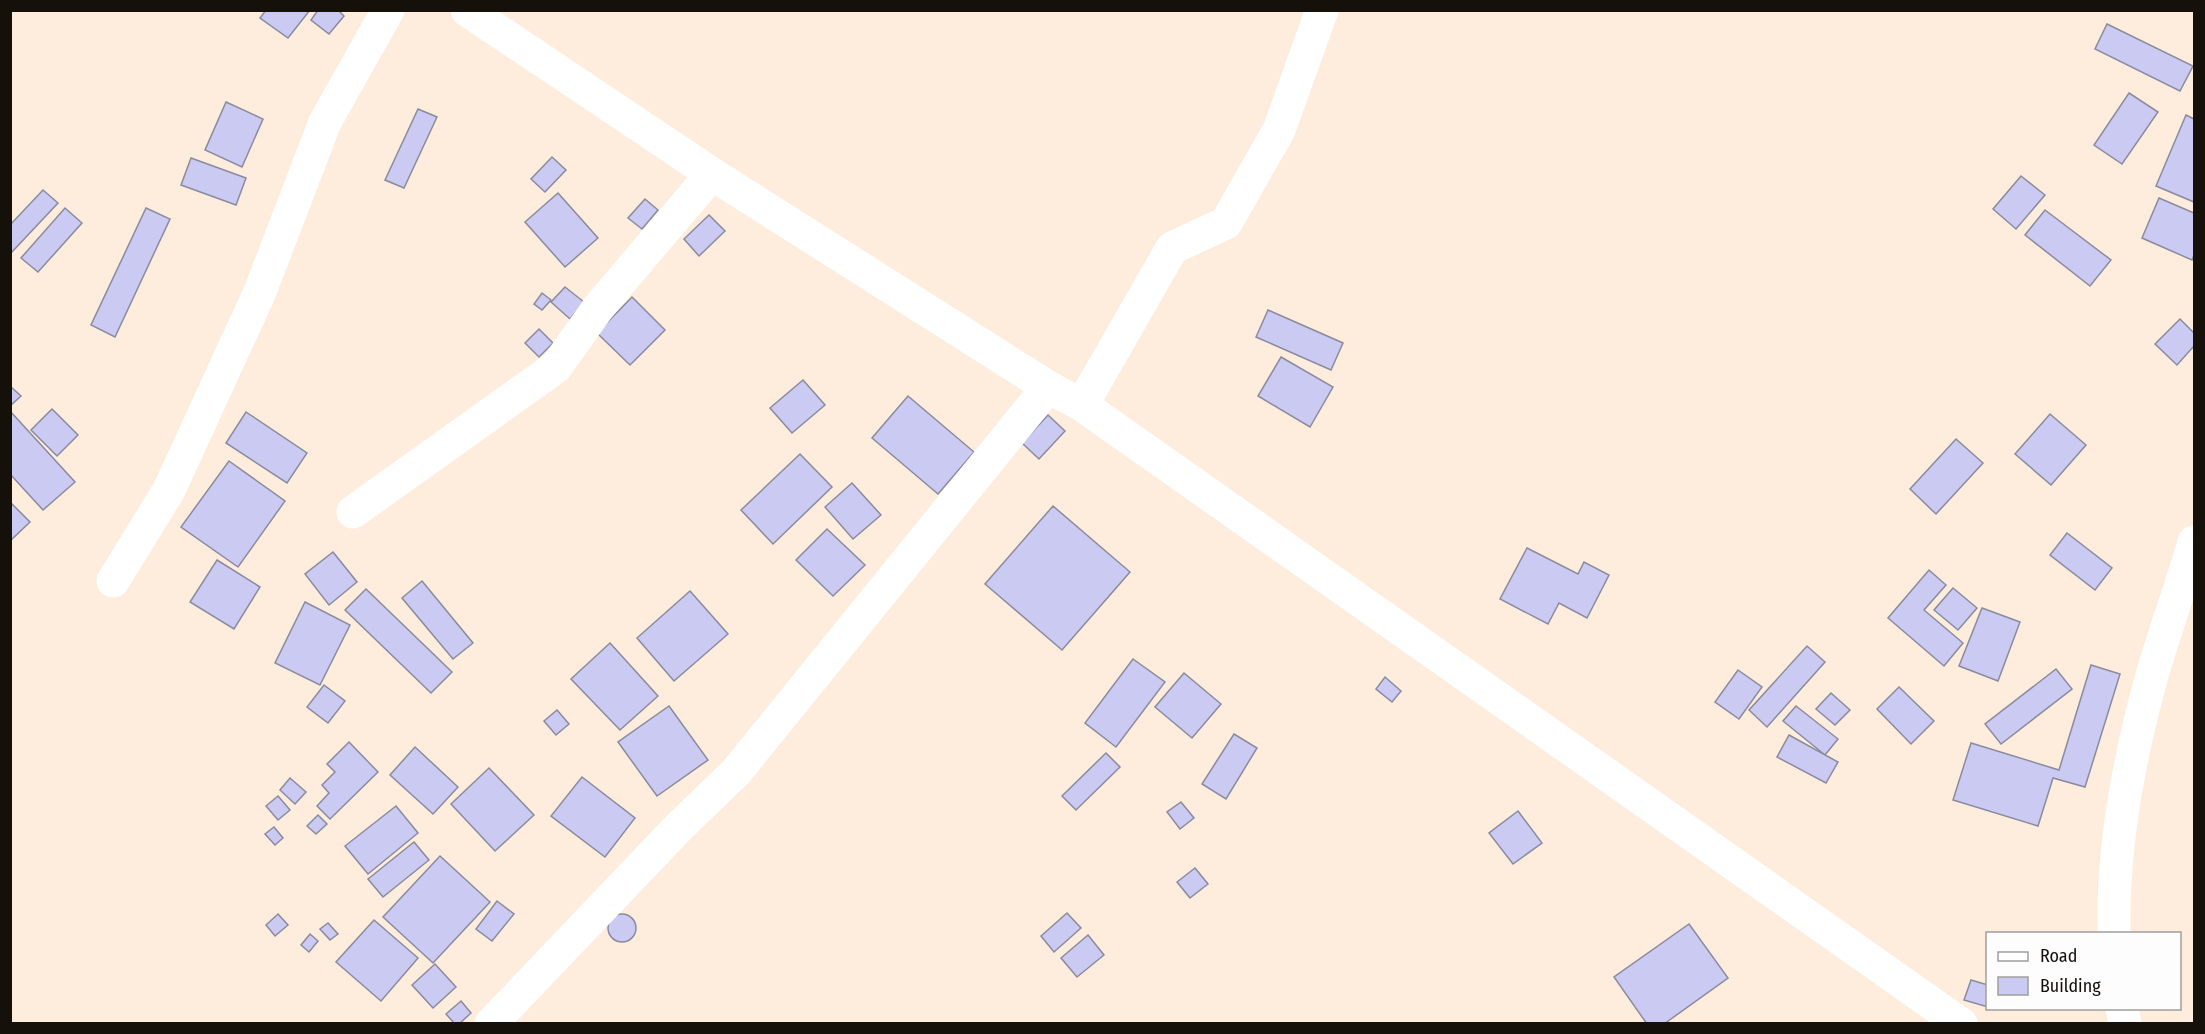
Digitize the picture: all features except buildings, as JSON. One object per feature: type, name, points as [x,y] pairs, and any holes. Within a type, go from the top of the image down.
[{"type":"street","points":[[113,581],[169,490],[259,294],[325,122],[388,10]]},
{"type":"street","points":[[467,10],[712,174],[1048,387],[1083,405],[1961,1023]]},
{"type":"street","points":[[1083,405],[1172,248],[1226,223],[1279,130],[1322,10]]},
{"type":"street","points":[[353,512],[556,367],[598,308],[712,174]]},
{"type":"street","points":[[491,1023],[677,829],[736,772],[1048,387]]},
{"type":"street","points":[[2114,932],[2113,890],[2127,781],[2148,689],[2194,542]]}]
